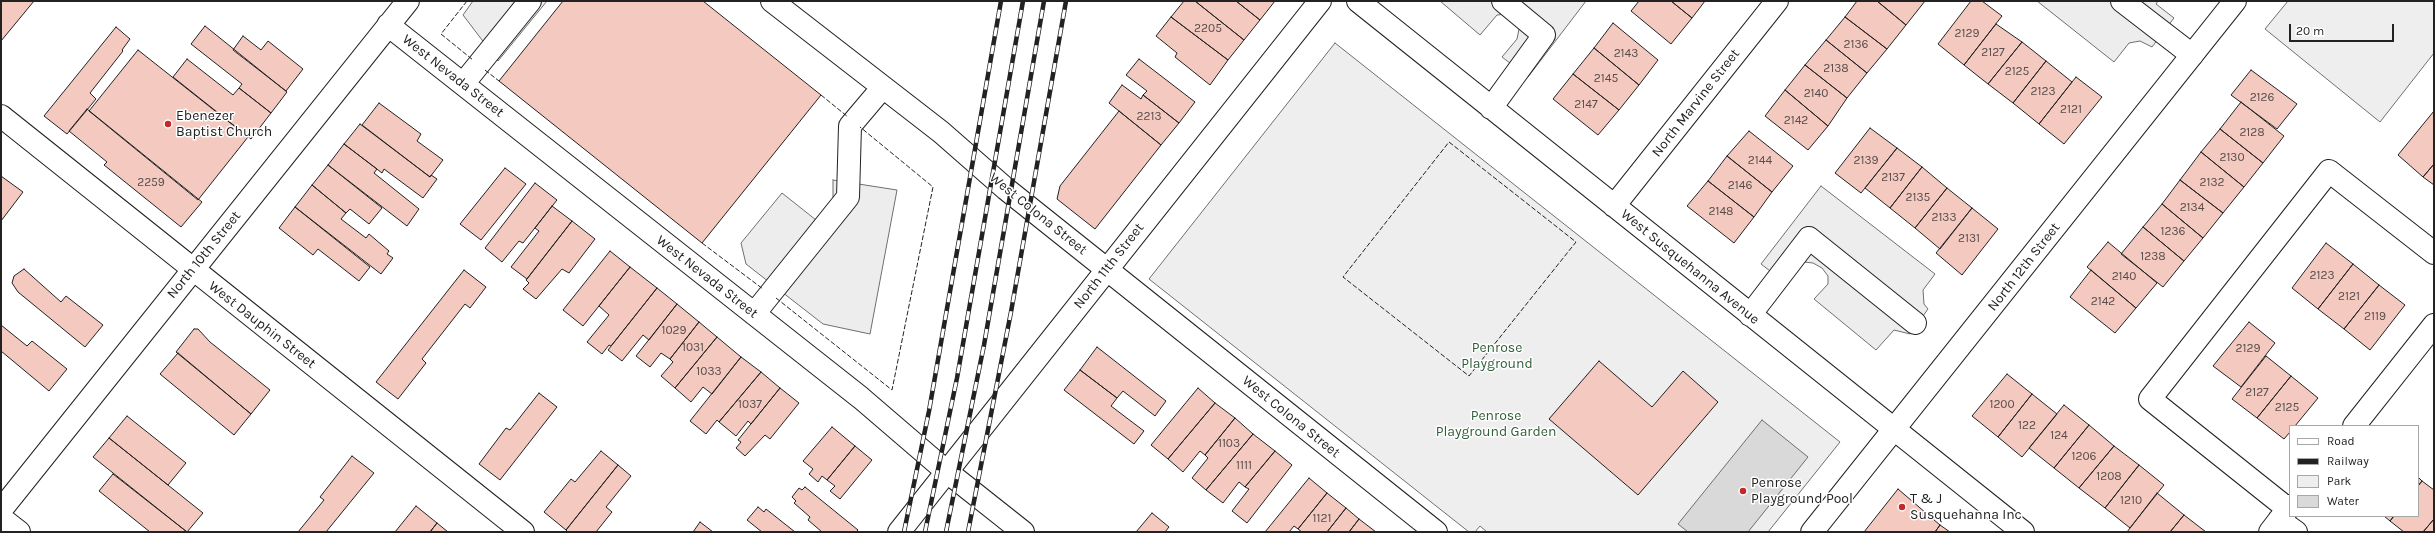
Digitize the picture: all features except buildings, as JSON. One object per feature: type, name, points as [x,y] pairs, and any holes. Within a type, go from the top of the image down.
[{"type":"street","name":"North 10th Street","points":[[1,510],[408,1]]},
{"type":"street","points":[[463,84],[530,1]]},
{"type":"street","name":"West Colona Street","points":[[772,1],[941,132],[1006,189],[1436,532]]},
{"type":"street","name":"North 11th Street","points":[[899,532],[1320,1]]},
{"type":"street","name":"West Susquehanna Avenue","points":[[1358,1],[2023,532]]},
{"type":"street","points":[[1491,108],[1544,35],[1503,1]]},
{"type":"street","name":"North Marvine Street","points":[[1614,206],[1777,1]]},
{"type":"street","points":[[2122,1],[2192,55]]},
{"type":"street","name":"North 12th Street","points":[[1812,532],[2235,1]]},
{"type":"street","name":"West Nevada Street","points":[[388,25],[861,398],[946,471],[1023,532]]},
{"type":"street","points":[[754,314],[848,197],[850,126],[883,87]]},
{"type":"street","name":"West Dauphin Street","points":[[1,116],[192,270],[523,532]]},
{"type":"street","points":[[2284,520],[2150,399],[2329,171],[2434,253]]},
{"type":"street","points":[[1750,315],[1809,238],[1915,323]]},
{"type":"street","points":[[2355,425],[2434,325]]},
{"type":"street","points":[[1,518],[19,532]]},
{"type":"green space","points":[[2288,1],[2434,1],[2434,53],[2380,122],[2265,29]]},
{"type":"green space","name":"Penrose Playground","points":[[1335,43],[1840,442],[1768,532],[1487,532],[1480,526],[1475,532],[1469,532],[1149,279]]},
{"type":"shaded area","points":[[473,1],[547,1],[498,61],[463,15]]},
{"type":"shaded area","points":[[1440,1],[1586,1],[1528,77],[1502,57],[1517,39],[1519,29],[1514,20],[1507,14],[1497,15],[1480,35]]},
{"type":"shaded area","points":[[2037,1],[2158,1],[2156,4],[2174,18],[2152,47],[2140,41],[2129,43],[2114,62]]},
{"type":"shaded area","points":[[833,180],[897,190],[870,334],[823,324],[746,264],[741,243],[782,193],[816,220],[833,202]]},
{"type":"shaded area","points":[[1821,186],[1935,274],[1923,290],[1924,304],[1928,309],[1910,334],[1894,330],[1876,350],[1814,299],[1828,284],[1828,276],[1822,268],[1813,263],[1804,262],[1787,284],[1761,264]]},
{"type":"water","name":"Penrose Playground Pool","points":[[1762,420],[1808,457],[1748,532],[1688,532],[1678,524]]},
{"type":"railway","points":[[904,532],[929,411],[1001,1]]},
{"type":"railway","points":[[925,532],[957,378],[1023,1]]},
{"type":"railway","points":[[946,532],[984,345],[1044,1]]},
{"type":"railway","points":[[968,532],[1011,312],[1066,1]]},
{"type":"fence","points":[[467,1],[441,34],[473,60]]},
{"type":"fence","points":[[485,70],[499,81]]},
{"type":"fence","points":[[821,95],[848,117]]},
{"type":"fence","points":[[776,298],[892,390],[933,187],[860,127]]},
{"type":"fence","points":[[1449,142],[1576,242],[1469,376],[1343,277],[1449,142]]},
{"type":"fence","points":[[702,243],[763,289]]},
{"type":"place","name":"Ebenezer Baptist Church","points":[[168,124]]},
{"type":"place","name":"Penrose Playground Pool","points":[[1743,491]]},
{"type":"place","name":"T & J Susquehanna Inc","points":[[1902,507]]},
{"type":"park label","name":"Penrose Playground Garden","points":[[1496,424]]}]
